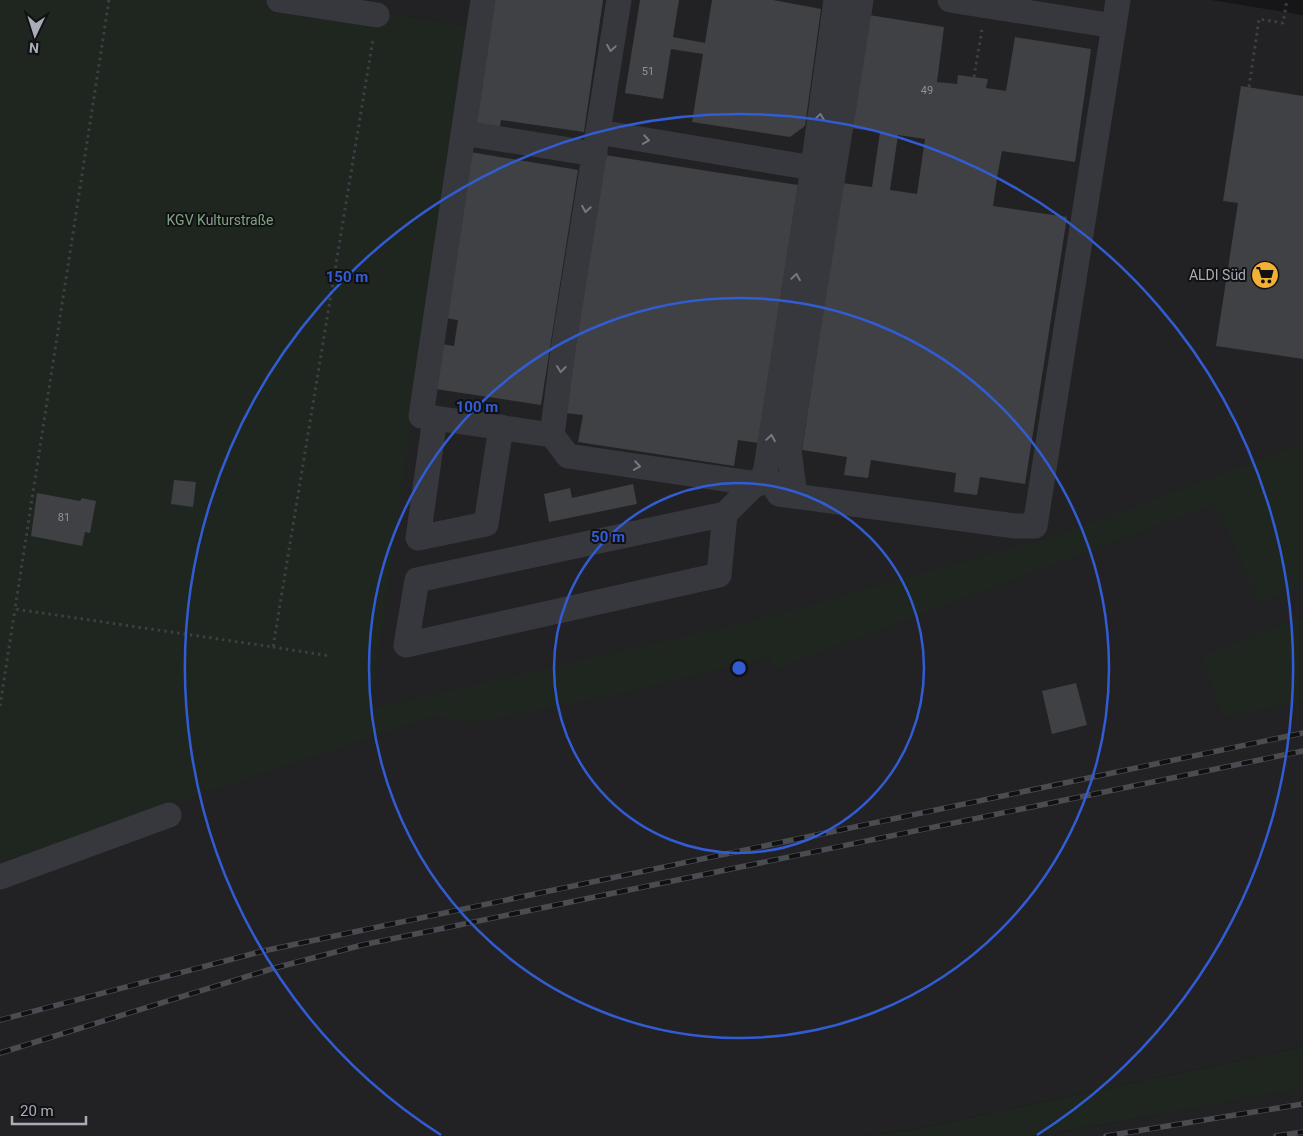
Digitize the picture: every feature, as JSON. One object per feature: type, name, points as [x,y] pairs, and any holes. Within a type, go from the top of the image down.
[{"type":"lane","points":[[279,0],[377,15]]},
{"type":"lane","points":[[483,0],[422,416],[552,435]]},
{"type":"lane","points":[[619,0],[563,350],[552,435],[568,456],[761,479],[779,494],[1015,526],[1035,526],[1118,0]]},
{"type":"lane","points":[[725,514],[719,575],[406,645],[417,580],[725,514],[761,479],[813,168],[836,0]]},
{"type":"lane","points":[[795,496],[788,450],[861,0]]},
{"type":"lane","points":[[950,0],[1114,26]]},
{"type":"lane","points":[[463,132],[596,143],[813,168]]},
{"type":"lane","points":[[435,418],[418,538],[486,524]]},
{"type":"lane","points":[[486,565],[480,535],[486,524],[501,428]]},
{"type":"lane","points":[[0,877],[169,815]]},
{"type":"path","points":[[0,706],[109,0]]},
{"type":"path","points":[[1249,87],[1259,19],[1282,23],[1287,0]]},
{"type":"path","points":[[974,77],[986,6]]},
{"type":"path","points":[[273,647],[377,15]]},
{"type":"path","points":[[15,609],[330,656]]},
{"type":"shaded area","points":[[307,0],[1211,0],[1303,15],[1303,1047],[911,1130],[862,1136],[0,1136],[0,795],[468,26]]},
{"type":"shaded area","points":[[1303,1089],[1303,1136],[1038,1136],[1296,1090]]},
{"type":"green space","name":"KGV Kulturstraße","points":[[0,0],[306,0],[469,26],[370,709],[755,620],[1062,534],[1303,443],[1303,585],[1260,603],[1215,504],[776,669],[769,657],[631,691],[473,723],[434,716],[0,862]]},
{"type":"green space","points":[[1303,617],[1303,701],[1223,717],[1202,656]]},
{"type":"green space","points":[[1303,1047],[1303,1089],[1038,1136],[862,1136],[911,1130]]},
{"type":"building","points":[[493,0],[603,0],[584,132],[501,120],[499,134],[473,130]]},
{"type":"building","points":[[640,0],[679,0],[673,37],[705,43],[712,0],[773,0],[821,9],[805,126],[790,137],[692,122],[703,54],[671,49],[663,99],[625,93]]},
{"type":"building","points":[[869,15],[944,27],[937,82],[957,84],[958,75],[988,79],[986,88],[1006,91],[1015,37],[1091,49],[1075,162],[1002,151],[998,172],[993,206],[1067,217],[1025,484],[980,477],[977,495],[954,492],[956,473],[871,460],[868,478],[844,475],[847,457],[802,450],[842,183],[872,187],[880,132],[851,128]],"holes":[[[898,135],[925,139],[917,194],[890,190]]]},
{"type":"building","name":"ALDI Süd","points":[[1241,86],[1303,96],[1303,359],[1216,346],[1238,203],[1223,201]]},
{"type":"building","points":[[470,152],[578,170],[541,405],[429,388],[436,343],[454,346],[458,320],[445,318]]},
{"type":"building","points":[[605,155],[798,185],[758,443],[738,440],[734,466],[578,442],[583,415],[565,413]]},
{"type":"building","points":[[174,480],[196,482],[193,507],[171,504]]},
{"type":"building","points":[[633,484],[637,504],[549,522],[544,494],[570,488],[572,498]]},
{"type":"building","points":[[37,493],[80,501],[82,498],[96,501],[90,533],[85,532],[82,546],[31,536]]},
{"type":"building","points":[[1076,683],[1087,725],[1052,734],[1042,691]]},
{"type":"railway","points":[[0,1020],[263,951],[1303,733]]},
{"type":"railway","points":[[0,1053],[271,969],[362,945],[1303,751]]},
{"type":"railway","points":[[1106,1136],[1303,1104]]},
{"type":"railway","points":[[1276,1136],[1303,1132]]},
{"type":"place","name":"ALDI Süd","points":[[1265,275]]}]
